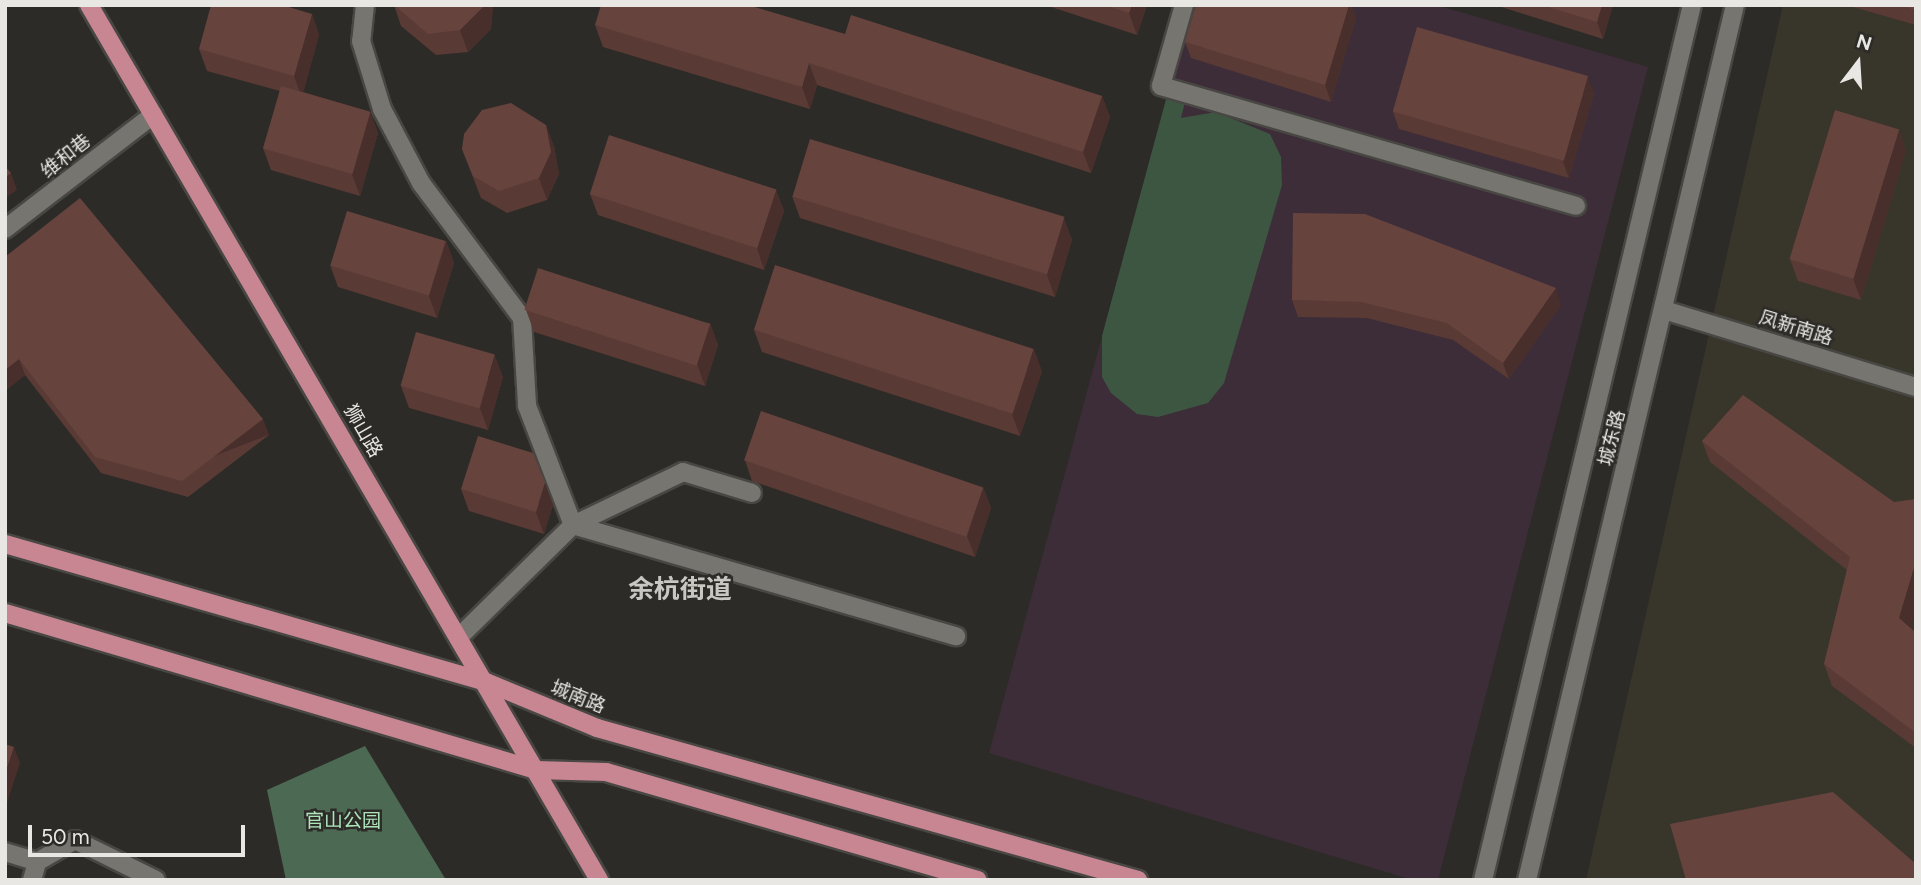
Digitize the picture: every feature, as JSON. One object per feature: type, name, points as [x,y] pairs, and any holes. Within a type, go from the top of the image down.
[{"type":"main road","name":"狮山路","points":[[89,5],[599,880]]},
{"type":"main road","name":"城南路","points":[[5,544],[486,682],[597,728],[1138,880]]},
{"type":"main road","points":[[5,613],[536,770],[606,772],[978,880]]},
{"type":"street","points":[[365,5],[361,41],[382,109],[421,183],[522,318],[527,407],[573,525]]},
{"type":"street","points":[[1184,5],[1161,86],[1576,206]]},
{"type":"street","name":"城东路","points":[[1483,880],[1692,5]]},
{"type":"street","name":"城东路","points":[[1527,880],[1735,5]]},
{"type":"street","name":"维和巷","points":[[5,229],[153,115]]},
{"type":"street","name":"凤新南路","points":[[1664,310],[1916,387]]},
{"type":"street","points":[[459,637],[573,525],[683,472],[752,494]]},
{"type":"street","points":[[573,525],[956,636]]},
{"type":"street","points":[[5,852],[34,871],[75,840],[156,880]]},
{"type":"shaded area","points":[[1192,5],[1436,5],[1648,67],[1438,880],[1413,880],[989,753]]},
{"type":"shaded area","points":[[1783,5],[1916,5],[1916,880],[1586,880]]},
{"type":"green space","points":[[1168,92],[1186,98],[1181,118],[1216,112],[1270,134],[1281,157],[1282,185],[1224,383],[1208,403],[1158,417],[1137,414],[1111,393],[1102,377],[1102,336]]},
{"type":"green space","name":"官山公园","points":[[365,746],[446,880],[286,880],[267,790]]},
{"type":"building","points":[[211,5],[282,5],[312,14],[294,76],[199,49]]},
{"type":"building","points":[[394,5],[483,7],[460,30],[428,34]]},
{"type":"building","points":[[601,5],[748,5],[845,34],[851,15],[1102,96],[1083,152],[809,63],[802,87],[595,25]]},
{"type":"building","points":[[1104,5],[1132,5],[1129,13]]},
{"type":"building","points":[[1196,5],[1349,5],[1325,85],[1185,42]]},
{"type":"building","points":[[1542,5],[1602,5],[1597,22]]},
{"type":"building","points":[[1898,5],[1916,5],[1916,10]]},
{"type":"building","points":[[1417,27],[1588,76],[1564,161],[1393,112]]},
{"type":"building","points":[[281,86],[370,112],[352,174],[263,148]]},
{"type":"building","points":[[511,103],[546,125],[551,152],[539,178],[499,191],[473,176],[462,149],[464,134],[482,110]]},
{"type":"building","points":[[1835,110],[1899,130],[1853,279],[1789,259]]},
{"type":"building","points":[[609,135],[776,189],[757,248],[590,194]]},
{"type":"building","points":[[810,139],[1064,217],[1047,274],[792,196]]},
{"type":"building","points":[[5,166],[11,173],[5,178]]},
{"type":"building","points":[[80,198],[263,419],[182,481],[95,457],[19,359],[5,370],[5,257]]},
{"type":"building","points":[[347,211],[445,241],[429,296],[330,266]]},
{"type":"building","points":[[1293,213],[1365,214],[1556,288],[1503,363],[1447,323],[1361,302],[1292,300]]},
{"type":"building","points":[[775,265],[1034,349],[1013,414],[754,330]]},
{"type":"building","points":[[538,268],[710,324],[697,366],[524,310]]},
{"type":"building","points":[[416,332],[495,355],[479,408],[401,386]]},
{"type":"building","points":[[1743,395],[1894,502],[1916,499],[1916,561],[1899,618],[1916,633],[1916,733],[1824,664],[1850,557],[1702,441]]},
{"type":"building","points":[[761,411],[983,488],[966,537],[744,460]]},
{"type":"building","points":[[478,436],[533,453],[545,483],[536,512],[461,489]]},
{"type":"building","points":[[5,744],[14,747],[5,774]]},
{"type":"building","points":[[1833,792],[1916,864],[1916,880],[1686,880],[1670,824]]},
{"type":"district","name":"余杭街道","points":[[680,590]]}]
